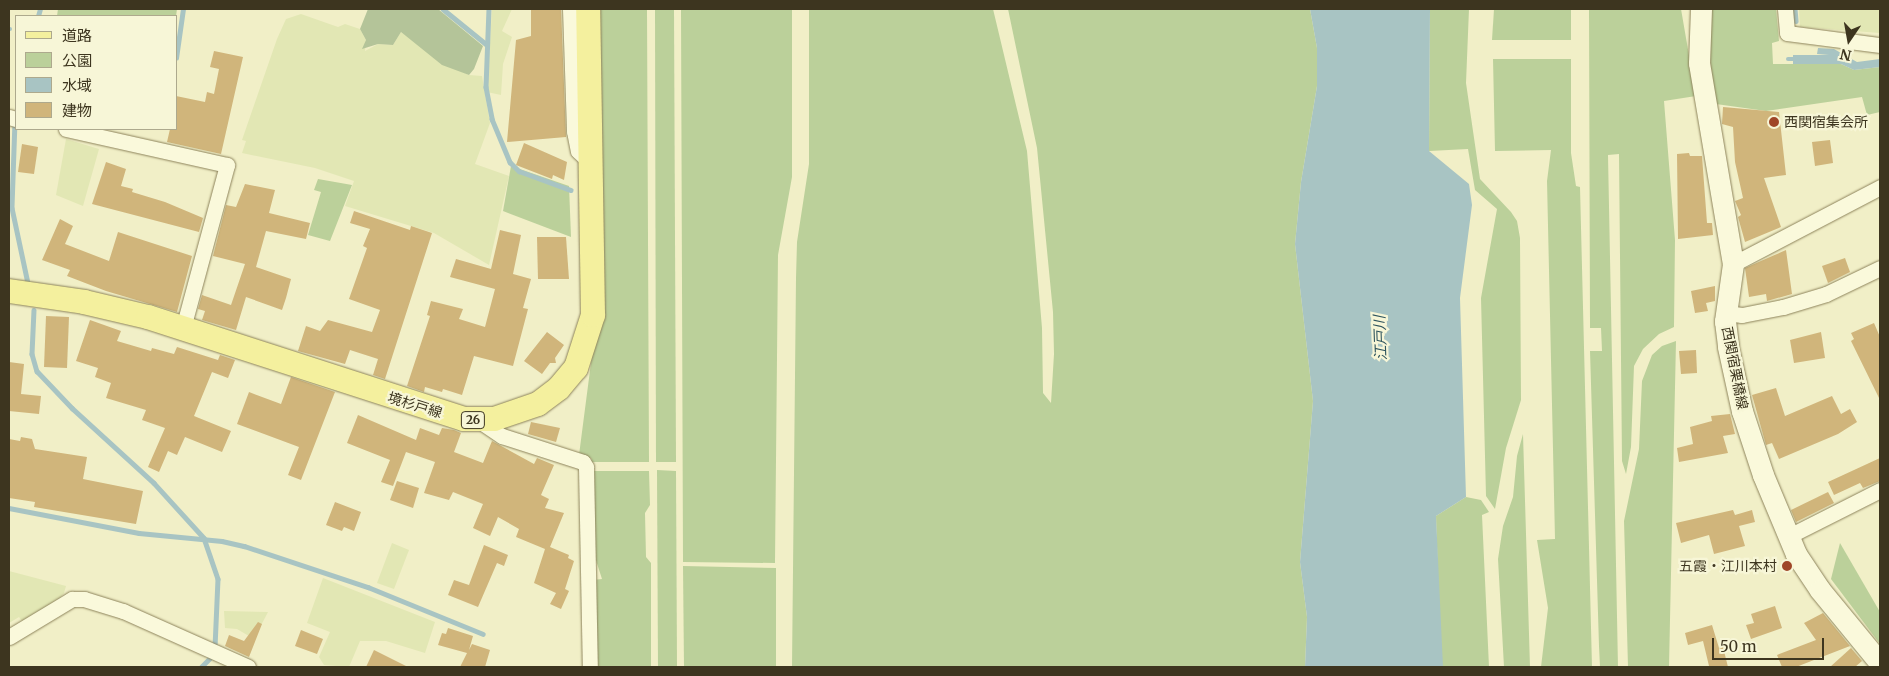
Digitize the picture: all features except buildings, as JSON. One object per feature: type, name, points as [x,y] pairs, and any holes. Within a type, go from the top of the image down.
[{"type":"main road","name":"境杉戸線","points":[[9,291],[118,308],[445,414],[478,420],[510,415],[543,400],[568,379],[582,354],[593,314],[588,9]]},
{"type":"main road","name":"西関宿栗橋線","points":[[1701,9],[1699,63],[1732,264],[1726,313],[1728,347],[1742,411],[1787,537],[1820,590],[1880,662]]},
{"type":"street","points":[[570,9],[574,131],[578,151],[591,162]]},
{"type":"street","points":[[1785,9],[1787,33],[1880,46]]},
{"type":"street","points":[[71,130],[227,164],[183,328]]},
{"type":"street","points":[[1732,264],[1880,187]]},
{"type":"street","points":[[1726,313],[1742,315],[1783,307],[1826,294],[1880,268]]},
{"type":"street","points":[[478,420],[502,436],[582,462],[586,467],[590,667]]},
{"type":"street","points":[[1787,537],[1880,490]]},
{"type":"street","points":[[9,637],[72,599],[84,600],[124,611],[248,667]]},
{"type":"green space","points":[[58,9],[177,9],[176,15],[57,15]]},
{"type":"green space","points":[[368,9],[438,9],[483,46],[474,69],[469,75],[442,65],[401,32],[393,45],[378,44],[362,49],[366,40],[360,29]]},
{"type":"green space","points":[[492,9],[512,9],[502,31],[512,37],[503,64],[501,95],[487,92]]},
{"type":"green space","points":[[597,9],[647,9],[649,462],[592,462],[591,458],[579,455],[592,355]]},
{"type":"green space","points":[[655,9],[674,9],[676,462],[656,462]]},
{"type":"green space","points":[[681,9],[792,9],[792,177],[778,255],[775,563],[683,562]]},
{"type":"green space","points":[[809,9],[993,9],[1027,151],[1042,328],[1043,393],[1051,403],[1054,354],[1053,312],[1037,148],[1008,9],[1310,9],[1317,48],[1317,86],[1301,182],[1295,244],[1313,401],[1300,562],[1307,617],[1305,667],[792,667],[796,278],[797,242],[809,164]]},
{"type":"green space","points":[[1430,9],[1469,9],[1466,83],[1480,179],[1511,212],[1517,221],[1520,238],[1521,400],[1506,448],[1495,509],[1486,496],[1481,298],[1497,209],[1475,190],[1468,149],[1429,151]]},
{"type":"green space","points":[[1494,9],[1571,9],[1571,40],[1492,40]]},
{"type":"green space","points":[[1589,9],[1681,9],[1696,96],[1664,101],[1675,240],[1674,327],[1659,334],[1643,349],[1634,366],[1631,447],[1626,474],[1622,461],[1619,154],[1608,155],[1618,667],[1600,667],[1599,646],[1590,351],[1602,351],[1601,328],[1590,328]]},
{"type":"green space","points":[[1709,9],[1776,9],[1779,41],[1772,43],[1773,64],[1841,64],[1854,70],[1880,67],[1880,112],[1867,115],[1862,97],[1766,111],[1716,104],[1708,46]]},
{"type":"green space","points":[[1799,9],[1880,9],[1880,33],[1800,27]]},
{"type":"green space","points":[[301,14],[338,27],[345,24],[360,29],[366,40],[365,51],[378,44],[393,45],[401,32],[443,63],[469,75],[482,76],[490,123],[475,164],[509,176],[489,265],[434,233],[345,206],[354,181],[315,168],[242,153],[246,141],[242,140],[277,39],[286,19]]},
{"type":"green space","points":[[1493,59],[1571,59],[1571,153],[1576,186],[1580,187],[1592,667],[1541,667],[1548,608],[1537,540],[1555,539],[1547,181],[1551,150],[1495,151]]},
{"type":"green space","points":[[66,139],[99,149],[83,206],[56,195]]},
{"type":"green space","points":[[511,166],[569,186],[571,237],[503,211]]},
{"type":"green space","points":[[318,179],[352,185],[330,241],[308,235],[321,192],[314,190]]},
{"type":"green space","points":[[1676,341],[1669,667],[1628,667],[1624,521],[1639,449],[1642,381],[1652,355],[1662,346]]},
{"type":"green space","points":[[1523,434],[1530,667],[1504,667],[1498,559],[1503,526],[1513,497],[1517,456]]},
{"type":"green space","points":[[657,470],[676,471],[677,667],[658,667]]},
{"type":"green space","points":[[592,471],[649,471],[650,505],[645,513],[646,557],[651,563],[651,667],[596,667],[593,580],[602,579],[592,548]]},
{"type":"green space","points":[[1466,497],[1481,500],[1489,512],[1482,515],[1489,667],[1441,667],[1436,516]]},
{"type":"green space","points":[[392,543],[409,550],[394,589],[377,583]]},
{"type":"green space","points":[[1840,543],[1880,612],[1880,644],[1831,579]]},
{"type":"green space","points":[[683,566],[776,568],[776,667],[684,667]]},
{"type":"green space","points":[[9,571],[66,586],[64,593],[59,599],[22,621],[19,617],[9,623]]},
{"type":"green space","points":[[323,578],[435,622],[425,653],[386,641],[360,641],[349,667],[324,665],[319,657],[330,632],[307,623]]},
{"type":"green space","points":[[224,611],[268,612],[254,639],[237,629],[225,628]]},
{"type":"water","name":"江戸川","points":[[1310,9],[1430,9],[1429,151],[1469,184],[1472,205],[1460,298],[1466,497],[1436,516],[1443,667],[1305,667],[1307,617],[1300,562],[1313,401],[1295,244],[1301,182],[1317,86],[1317,48]]},
{"type":"water","points":[[1818,48],[1834,49],[1857,62],[1880,59],[1880,67],[1854,70],[1841,64],[1793,64],[1793,55],[1829,55],[1817,54]]},
{"type":"waterway","points":[[38,15],[40,9]]},
{"type":"waterway","points":[[178,44],[183,9]]},
{"type":"waterway","points":[[443,9],[486,44]]},
{"type":"waterway","points":[[489,9],[486,87],[492,119],[510,162],[519,171],[571,190]]},
{"type":"waterway","points":[[1795,9],[1796,21]]},
{"type":"waterway","points":[[1788,59],[1799,59]]},
{"type":"waterway","points":[[15,121],[12,208],[28,283]]},
{"type":"waterway","points":[[34,310],[32,354],[37,371],[72,408],[154,483],[204,538],[218,579],[215,647]]},
{"type":"waterway","points":[[9,508],[139,533],[222,541],[244,546],[368,587],[483,634]]},
{"type":"waterway","points":[[201,667],[213,655]]},
{"type":"place","name":"西関宿集会所","points":[[1774,122]]},
{"type":"place","name":"五霞・江川本村","points":[[1787,566]]}]
